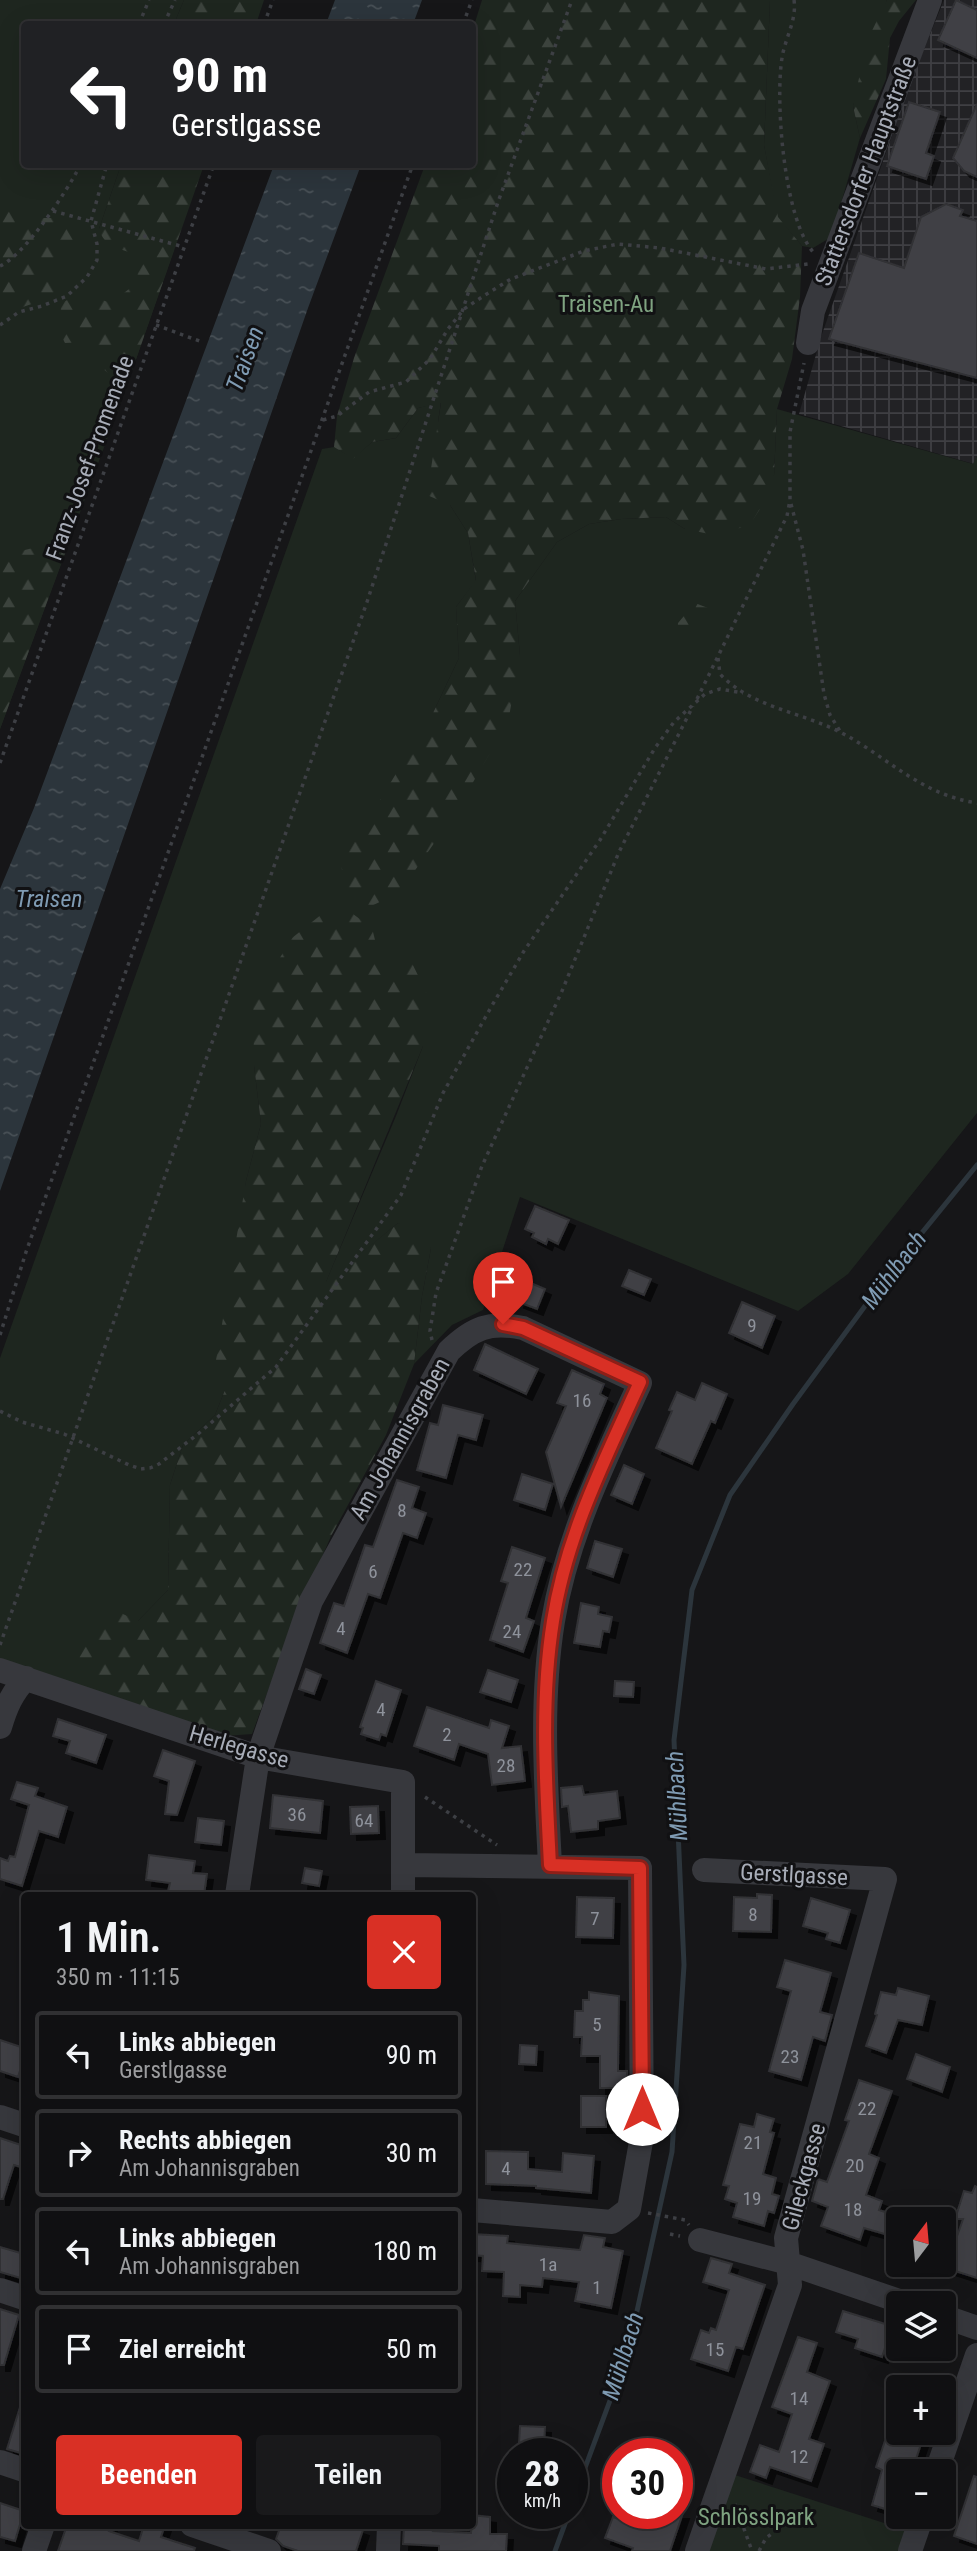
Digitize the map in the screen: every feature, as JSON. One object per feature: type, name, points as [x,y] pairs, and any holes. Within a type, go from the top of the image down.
[{"type":"street","name":"Stattersdorfer Hauptstraße","points":[[808,343],[813,311],[930,0]]},
{"type":"street","name":"Am Johannisgraben","points":[[237,1892],[258,1757],[311,1601],[437,1368],[449,1352],[472,1332],[503,1324],[523,1328],[640,1382],[586,1501],[568,1558],[553,1620],[539,1865]]},
{"type":"street","name":"Herlegasse","points":[[0,1670],[258,1757],[403,1782]]},
{"type":"street","points":[[0,1727],[5,1708],[15,1690],[26,1678]]},
{"type":"street","points":[[403,1782],[404,1892]]},
{"type":"street","points":[[404,1865],[640,1868],[642,2136],[629,2210],[612,2222],[476,2210]]},
{"type":"street","name":"Gerstlgasse","points":[[704,1870],[885,1879]]},
{"type":"street","name":"Gileckgasse","points":[[696,2551],[790,2285],[786,2238],[885,1879]]},
{"type":"street","points":[[0,2117],[21,2124]]},
{"type":"street","points":[[700,2240],[788,2263],[886,2297]]},
{"type":"street","points":[[0,2290],[21,2297]]},
{"type":"street","points":[[956,2321],[977,2328]]},
{"type":"street","points":[[941,2459],[977,2355]]},
{"type":"street","points":[[0,2462],[21,2469]]},
{"type":"street","points":[[34,2551],[42,2529]]},
{"type":"street","points":[[204,2529],[269,2551]]},
{"type":"street","points":[[388,2551],[389,2529]]},
{"type":"street","points":[[910,2551],[918,2529]]},
{"type":"path","points":[[140,21],[149,0]]},
{"type":"path","points":[[165,21],[175,0]]},
{"type":"path","points":[[265,21],[273,0]]},
{"type":"path","points":[[464,21],[472,0]]},
{"type":"path","points":[[0,1645],[367,602],[498,202],[572,0]]},
{"type":"path","points":[[794,0],[793,21],[786,41],[778,85],[783,145],[797,224],[812,252],[831,261]]},
{"type":"path","points":[[0,265],[13,257],[53,211],[78,168]]},
{"type":"path","points":[[0,325],[19,312],[67,296],[87,277],[97,260],[97,244],[91,221],[106,168]]},
{"type":"path","name":"Franz-Josef-Promenade","points":[[0,763],[213,168]]},
{"type":"path","points":[[0,1335],[31,1239],[412,168]]},
{"type":"path","points":[[53,211],[184,247]]},
{"type":"path","points":[[323,420],[337,416],[369,392],[406,382],[430,359],[464,309],[511,279],[584,251],[618,244],[660,248],[766,269],[831,261]]},
{"type":"path","points":[[156,325],[202,342]]},
{"type":"path","points":[[437,1368],[430,1331],[436,1293],[482,1166],[562,991],[619,852],[787,516],[790,500],[789,432],[808,343]]},
{"type":"path","points":[[790,500],[803,550],[824,694],[830,715],[842,733]]},
{"type":"path","points":[[718,656],[720,674],[743,693]]},
{"type":"path","points":[[0,1411],[22,1422],[73,1438],[129,1465],[141,1469],[150,1468],[198,1434],[276,1367],[401,1195],[443,1093],[524,951],[600,840],[655,748],[674,722],[705,694],[720,689],[743,693],[842,733],[914,781],[964,801],[977,803]]},
{"type":"path","points":[[403,1782],[539,1865]]},
{"type":"path","points":[[629,2210],[685,2220]]},
{"type":"path","points":[[720,2483],[731,2494],[740,2512],[752,2551]]},
{"type":"path","points":[[759,2551],[766,2538],[790,2520]]},
{"type":"shaded area","points":[[944,0],[977,0],[977,456],[974,464],[799,414],[821,337],[912,79]]},
{"type":"green space","points":[[0,0],[184,0],[175,21],[21,21],[21,168],[120,168],[99,229],[174,250],[0,729]]},
{"type":"green space","points":[[184,0],[264,0],[257,21],[175,21]]},
{"type":"green space","name":"Traisen-Au","points":[[482,0],[770,0],[764,145],[778,217],[802,246],[800,297],[792,359],[777,409],[774,475],[764,503],[750,524],[719,536],[685,529],[666,517],[621,519],[589,524],[557,542],[515,601],[520,656],[508,722],[454,815],[399,893],[369,907],[346,896],[341,864],[433,713],[459,658],[456,607],[476,580],[468,533],[450,505],[427,495],[441,403],[418,408],[396,438],[372,442],[353,459],[334,447],[337,416],[354,358],[424,168],[476,168],[475,21]]},
{"type":"green space","points":[[770,0],[887,0],[853,106],[860,138],[835,224],[828,239],[813,248],[802,246],[777,217],[764,145]]},
{"type":"green space","points":[[887,0],[916,0],[899,21],[890,38],[886,79],[860,138],[853,106],[867,41]]},
{"type":"green space","points":[[120,168],[203,168],[126,388],[102,368],[100,351],[85,342],[65,343],[60,333],[61,303],[82,293],[111,303],[138,282],[136,254],[109,244],[99,229]]},
{"type":"green space","points":[[0,208],[33,218],[58,218],[83,225],[81,238],[65,249],[56,264],[59,282],[53,296],[0,319]]},
{"type":"green space","points":[[441,402],[438,422],[450,505],[468,533],[476,581],[456,607],[459,658],[433,713],[520,656],[515,601],[557,542],[589,524],[621,519],[666,517],[685,529],[774,475],[777,409],[973,464],[977,456],[977,1113],[848,1274],[798,1311],[520,1197],[483,1310],[452,1325],[414,1364],[431,1248],[398,1223],[325,1284],[423,1046],[254,1065],[261,1124],[246,1181],[225,1390],[215,1415],[183,1445],[170,1485],[168,1590],[138,1621],[114,1702],[0,1665],[0,1358],[322,449],[334,447],[353,458],[372,442],[396,438],[418,408]]},
{"type":"green space","points":[[54,543],[65,545],[66,551],[0,729],[0,558]]},
{"type":"green space","points":[[695,603],[708,608],[708,618],[692,643],[677,642],[678,623]]},
{"type":"green space","points":[[327,910],[353,914],[372,928],[381,964],[411,961],[427,994],[423,1046],[326,1282],[398,1223],[416,1227],[431,1248],[414,1364],[386,1435],[331,1536],[291,1629],[252,1734],[224,1736],[114,1702],[80,1675],[75,1653],[110,1608],[138,1621],[168,1590],[170,1485],[183,1445],[215,1415],[225,1390],[215,1366],[246,1181],[261,1124],[254,1065],[253,1002],[292,938]]},
{"type":"green space","name":"Schlösslpark","points":[[735,2475],[886,2524],[886,2529],[906,2530],[898,2551],[707,2551]]},
{"type":"water","points":[[335,0],[422,0],[414,21],[327,21]]},
{"type":"water","name":"Traisen","points":[[273,168],[360,168],[308,308],[0,1191],[0,889],[34,808]]},
{"type":"building","points":[[956,0],[977,10],[977,58],[938,40]]},
{"type":"building","points":[[909,102],[940,112],[926,153],[934,156],[926,179],[887,166]]},
{"type":"building","points":[[977,104],[977,177],[964,171],[953,158]]},
{"type":"building","points":[[946,204],[963,210],[960,216],[977,221],[977,378],[829,339],[859,253],[904,268],[921,217]]},
{"type":"building","points":[[535,1206],[569,1220],[558,1244],[548,1239],[546,1244],[532,1237],[534,1233],[525,1229]]},
{"type":"building","points":[[629,1270],[651,1279],[644,1295],[622,1286]]},
{"type":"building","points":[[526,1281],[545,1289],[537,1309],[518,1302]]},
{"type":"building","points":[[742,1302],[775,1316],[762,1348],[729,1333]]},
{"type":"building","points":[[485,1344],[538,1369],[526,1394],[474,1370]]},
{"type":"building","points":[[572,1370],[604,1384],[600,1394],[607,1398],[561,1507],[546,1452],[566,1406],[557,1403]]},
{"type":"building","points":[[702,1383],[727,1394],[715,1423],[711,1421],[692,1464],[656,1448],[677,1392],[695,1400]]},
{"type":"building","points":[[443,1405],[483,1415],[476,1440],[458,1435],[446,1478],[417,1470],[430,1423],[438,1425]]},
{"type":"building","points":[[624,1465],[644,1474],[632,1504],[611,1495]]},
{"type":"building","points":[[522,1474],[553,1484],[545,1510],[514,1500]]},
{"type":"building","points":[[397,1480],[419,1487],[412,1508],[426,1513],[417,1538],[403,1533],[380,1598],[368,1594],[347,1653],[320,1643],[334,1603],[344,1606],[365,1545],[373,1547]]},
{"type":"building","points":[[595,1541],[622,1549],[613,1577],[587,1568]]},
{"type":"building","points":[[512,1547],[545,1558],[526,1618],[534,1621],[523,1652],[490,1640],[508,1583],[501,1581]]},
{"type":"building","points":[[581,1603],[599,1607],[598,1614],[612,1617],[609,1632],[603,1631],[600,1647],[574,1643]]},
{"type":"building","points":[[306,1669],[321,1675],[314,1694],[299,1689]]},
{"type":"building","points":[[488,1670],[518,1680],[511,1702],[480,1692]]},
{"type":"building","points":[[376,1681],[401,1690],[386,1736],[381,1734],[379,1740],[361,1734],[363,1728],[360,1727]]},
{"type":"building","points":[[615,1681],[634,1682],[633,1697],[614,1696]]},
{"type":"building","points":[[427,1707],[489,1728],[491,1720],[509,1726],[502,1748],[521,1746],[525,1781],[492,1785],[488,1754],[459,1744],[454,1760],[414,1746]]},
{"type":"building","points":[[58,1719],[106,1735],[96,1763],[66,1753],[70,1741],[53,1736]]},
{"type":"building","points":[[163,1750],[195,1761],[177,1815],[165,1814],[169,1781],[154,1776]]},
{"type":"building","points":[[17,1782],[38,1788],[35,1796],[67,1807],[58,1837],[39,1831],[22,1886],[0,1879],[0,1858],[8,1861],[10,1856],[15,1857],[29,1805],[11,1799]]},
{"type":"building","points":[[582,1786],[584,1795],[617,1791],[620,1818],[598,1821],[598,1829],[571,1832],[568,1806],[562,1807],[561,1788]]},
{"type":"building","points":[[273,1795],[323,1801],[320,1833],[270,1828]]},
{"type":"building","points":[[378,1806],[379,1833],[351,1834],[350,1807]]},
{"type":"building","points":[[198,1818],[224,1821],[221,1845],[195,1842]]},
{"type":"building","points":[[149,1855],[195,1861],[193,1873],[207,1874],[204,1892],[168,1892],[170,1883],[146,1880]]},
{"type":"building","points":[[305,1868],[322,1871],[319,1886],[302,1883]]},
{"type":"building","points":[[757,1894],[772,1895],[771,1932],[733,1931],[734,1897],[757,1898]]},
{"type":"building","points":[[577,1897],[614,1898],[613,1938],[576,1937]]},
{"type":"building","points":[[811,1898],[850,1910],[840,1943],[826,1939],[828,1933],[803,1926]]},
{"type":"building","points":[[785,1960],[831,1973],[820,2012],[832,2015],[825,2041],[813,2037],[801,2080],[769,2071],[791,1991],[777,1987]]},
{"type":"building","points":[[898,1988],[929,1996],[922,2025],[898,2020],[886,2053],[866,2046],[877,2015],[875,2014],[881,1992],[896,1995]]},
{"type":"building","points":[[589,1992],[619,1996],[618,2071],[627,2071],[627,2088],[600,2088],[600,2056],[581,2056],[582,2037],[574,2037],[575,2011],[583,2011],[583,2000],[589,2000]]},
{"type":"building","points":[[0,2040],[21,2047],[18,2077],[0,2071]]},
{"type":"building","points":[[520,2045],[537,2046],[536,2065],[519,2064]]},
{"type":"building","points":[[916,2054],[950,2067],[942,2092],[907,2079]]},
{"type":"building","points":[[859,2080],[892,2091],[869,2154],[879,2158],[866,2195],[882,2201],[879,2210],[886,2212],[886,2234],[864,2228],[860,2240],[821,2226],[828,2207],[812,2201],[818,2179],[827,2182],[849,2121],[845,2120]]},
{"type":"building","points":[[581,2096],[606,2096],[606,2127],[581,2127]]},
{"type":"building","points":[[757,2114],[774,2119],[770,2132],[774,2133],[763,2174],[776,2178],[772,2194],[779,2196],[774,2213],[768,2211],[764,2226],[733,2217],[737,2203],[725,2199],[729,2186],[723,2185],[740,2124],[754,2127]]},
{"type":"building","points":[[0,2138],[21,2145],[21,2167],[14,2165],[3,2199],[0,2199]]},
{"type":"building","points":[[486,2151],[528,2152],[528,2169],[562,2172],[563,2153],[594,2156],[591,2193],[536,2186],[486,2184]]},
{"type":"building","points":[[975,2186],[977,2187],[977,2278],[956,2271],[956,2239],[963,2219],[956,2219],[956,2216],[964,2191],[972,2193]]},
{"type":"building","points":[[476,2234],[508,2236],[507,2243],[580,2250],[584,2235],[605,2238],[603,2247],[623,2251],[611,2308],[575,2301],[579,2282],[543,2278],[542,2287],[520,2285],[520,2297],[503,2296],[504,2272],[482,2271],[483,2256],[476,2255]]},
{"type":"building","points":[[0,2247],[21,2253],[21,2278],[0,2272]]},
{"type":"building","points":[[711,2258],[732,2264],[729,2273],[765,2285],[743,2349],[736,2347],[728,2371],[691,2359],[701,2330],[709,2333],[711,2328],[716,2330],[729,2290],[703,2282]]},
{"type":"building","points":[[0,2309],[19,2315],[4,2365],[0,2365]]},
{"type":"building","points":[[843,2311],[886,2324],[886,2348],[882,2357],[855,2348],[858,2339],[836,2332]]},
{"type":"building","points":[[798,2337],[817,2343],[807,2372],[830,2381],[809,2439],[824,2444],[811,2481],[770,2467],[766,2478],[750,2472],[760,2445],[779,2452],[792,2414],[772,2407]]},
{"type":"building","points":[[21,2404],[21,2453],[7,2449]]},
{"type":"building","points":[[520,2426],[545,2427],[544,2438],[519,2438]]},
{"type":"building","points":[[886,2438],[886,2445],[921,2445],[916,2459],[886,2459],[886,2509],[872,2505],[882,2470],[876,2467]]},
{"type":"building","points":[[974,2476],[977,2477],[977,2544],[954,2536]]},
{"type":"building","points":[[0,2503],[21,2510],[15,2541],[0,2537]]},
{"type":"building","points":[[476,2515],[490,2517],[490,2534],[507,2534],[506,2551],[439,2551],[439,2546],[403,2544],[404,2529],[471,2533],[471,2529],[476,2529]]},
{"type":"building","points":[[66,2529],[110,2529],[109,2531],[139,2541],[143,2529],[164,2529],[161,2537],[195,2548],[194,2551],[58,2551]]},
{"type":"building","points":[[280,2529],[363,2530],[356,2551],[298,2551],[283,2546],[276,2539]]},
{"type":"building","points":[[608,2529],[678,2529],[670,2551],[632,2551],[633,2548],[605,2538]]},
{"type":"waterway","name":"Mühlbach","points":[[588,2460],[628,2352],[672,2152],[684,1965],[674,1740],[692,1590],[730,1495],[890,1272],[977,1165]]},
{"type":"waterway","name":"Mühlbach","points":[[555,2551],[563,2529]]},
{"type":"route","points":[[503,1324],[523,1328],[640,1382],[586,1501],[568,1558],[553,1620],[544,1743],[550,1865],[640,1868],[642,2109]]}]
